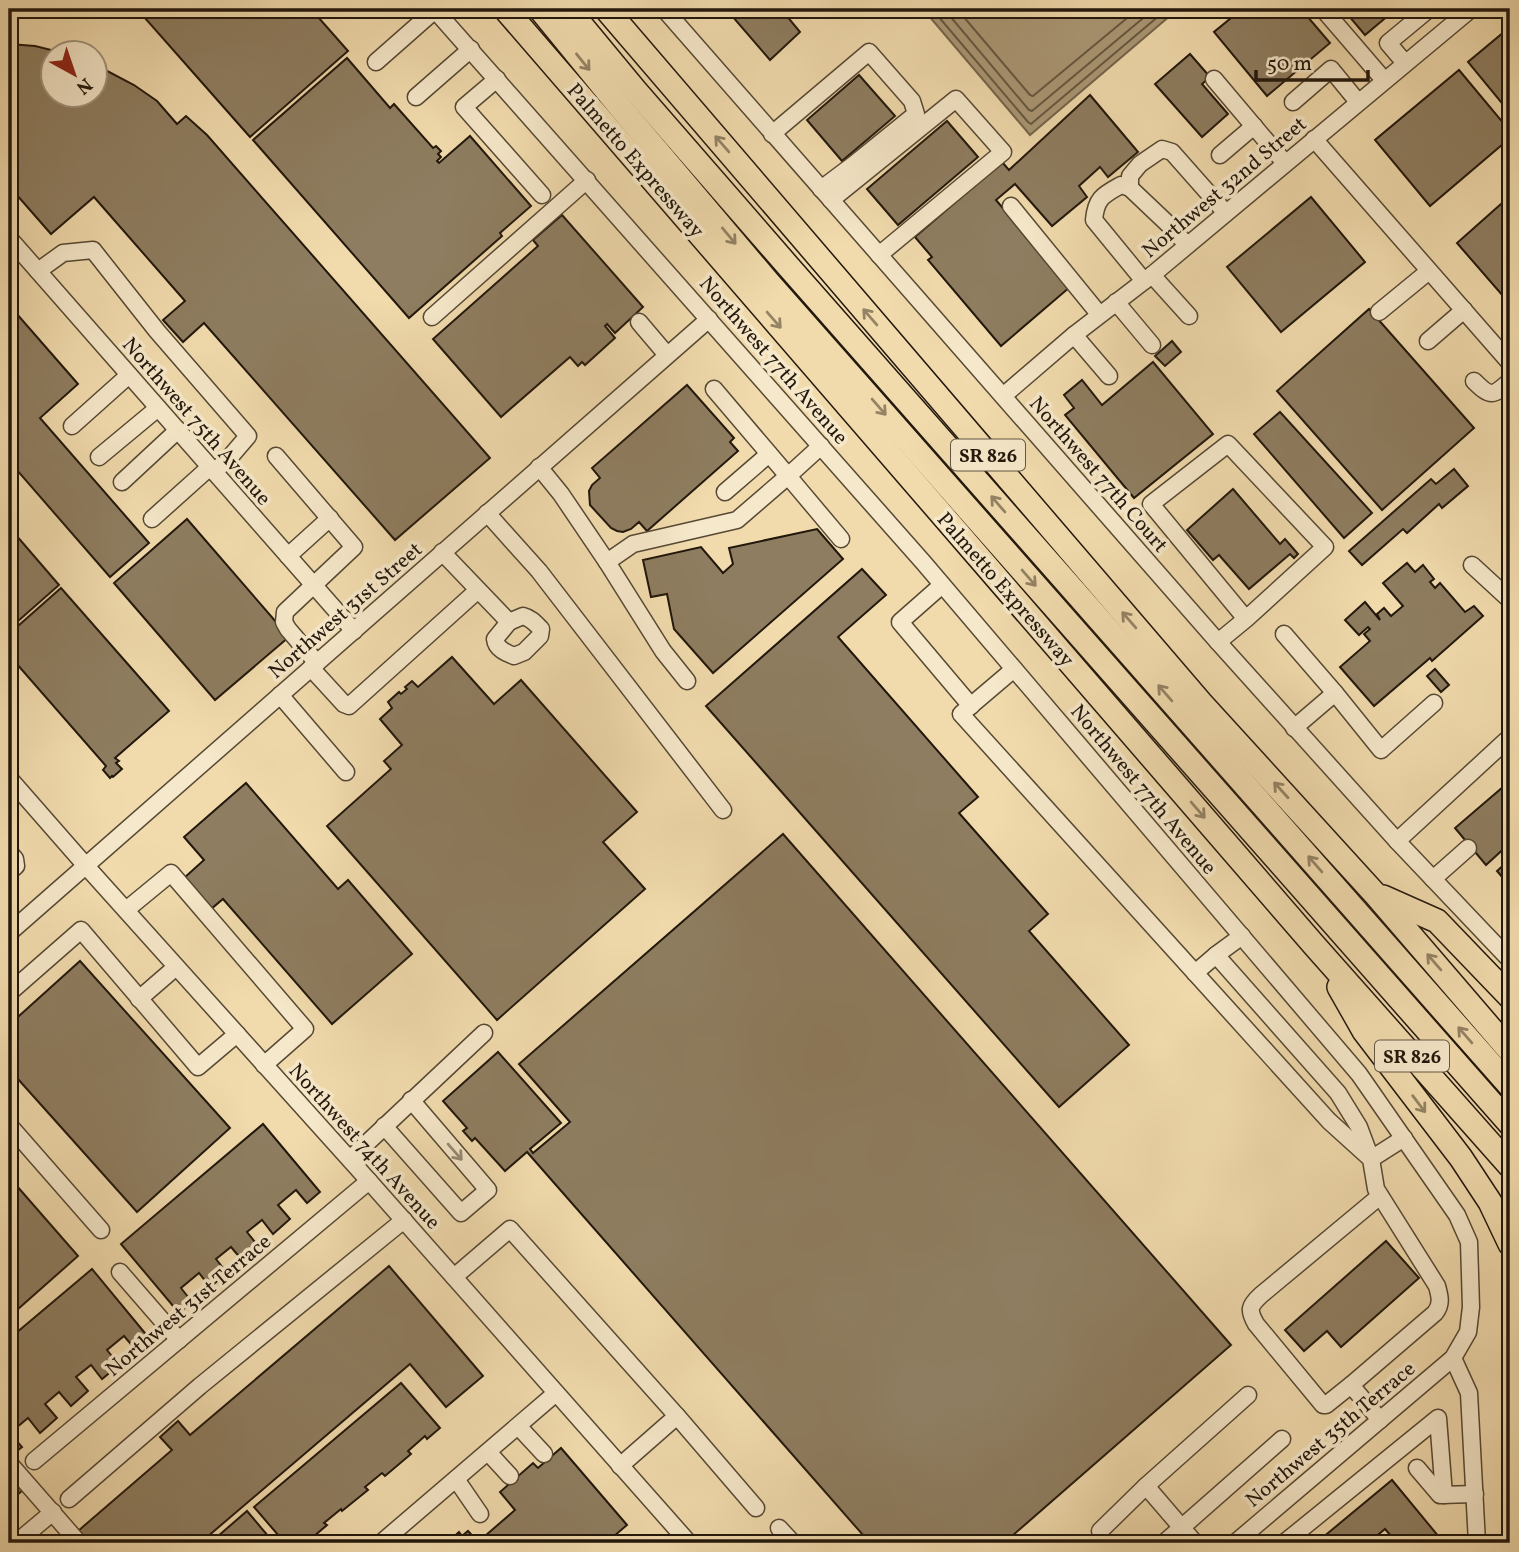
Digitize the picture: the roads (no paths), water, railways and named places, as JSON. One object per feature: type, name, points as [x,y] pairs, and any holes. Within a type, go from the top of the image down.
[{"type":"highway","name":"Palmetto Expressway","points":[[505,9],[1314,945],[1510,1166]]},
{"type":"highway","points":[[540,9],[768,282],[1510,1124]]},
{"type":"highway","points":[[568,9],[779,256],[1510,1086]]},
{"type":"highway","name":"SR 826","points":[[606,9],[1200,703],[1376,895],[1510,1051]]},
{"type":"highway","points":[[1376,895],[1437,921],[1510,997]]},
{"type":"highway","points":[[1314,945],[1364,1031],[1461,1158],[1490,1202],[1510,1244]]},
{"type":"street","points":[[376,62],[435,9]]},
{"type":"street","name":"Northwest 77th Avenue","points":[[435,9],[942,585],[1360,1074],[1457,1215],[1469,1242],[1471,1307],[1468,1332],[1453,1358]]},
{"type":"street","name":"Northwest 77th Court","points":[[664,9],[1294,728],[1510,960]]},
{"type":"street","points":[[1324,9],[1384,80]]},
{"type":"street","points":[[1405,63],[1388,43],[1429,9]]},
{"type":"street","name":"Northwest 32nd Street","points":[[1003,396],[1471,9]]},
{"type":"street","points":[[416,97],[471,49]]},
{"type":"street","points":[[772,134],[869,52],[912,101],[916,114],[853,165],[826,195]]},
{"type":"street","points":[[1293,102],[1331,69],[1358,102]]},
{"type":"street","points":[[497,79],[464,107],[542,195]]},
{"type":"street","points":[[1214,79],[1285,163]]},
{"type":"street","points":[[826,195],[956,99],[1003,152],[878,256]]},
{"type":"street","points":[[1220,155],[1254,126]]},
{"type":"street","points":[[1314,139],[1509,360]]},
{"type":"street","points":[[1130,188],[1130,176],[1140,164],[1162,149],[1172,152],[1225,212]]},
{"type":"street","points":[[432,317],[587,180]]},
{"type":"street","points":[[1187,245],[1130,188],[1122,185],[1103,195],[1095,207],[1094,220],[1148,278],[1189,316]]},
{"type":"street","points":[[1011,206],[1099,314]]},
{"type":"street","name":"Northwest 75th Avenue","points":[[9,238],[354,631]]},
{"type":"street","points":[[38,271],[63,253],[93,250],[157,331],[248,436],[230,457],[152,519]]},
{"type":"street","points":[[1379,312],[1429,271]]},
{"type":"street","points":[[1116,302],[1152,345]]},
{"type":"street","points":[[1428,341],[1464,310]]},
{"type":"street","name":"Northwest 31st Street","points":[[9,933],[709,319]]},
{"type":"street","points":[[639,322],[667,355]]},
{"type":"street","points":[[1074,335],[1109,376]]},
{"type":"street","points":[[72,426],[129,375]]},
{"type":"street","points":[[1474,381],[1486,393],[1492,394],[1510,381]]},
{"type":"street","points":[[714,389],[842,539]]},
{"type":"street","points":[[99,457],[158,408]]},
{"type":"street","points":[[122,482],[178,430]]},
{"type":"street","points":[[1218,642],[1246,619],[1325,547],[1228,444],[1151,503],[1246,619]]},
{"type":"street","points":[[607,562],[633,544],[737,520],[821,446]]},
{"type":"street","points":[[725,492],[769,454]]},
{"type":"street","points":[[276,456],[354,547],[289,607],[283,617],[288,629],[344,704],[349,706],[478,590]]},
{"type":"street","points":[[539,467],[561,494],[663,651],[687,681]]},
{"type":"street","points":[[487,513],[538,571],[723,810]]},
{"type":"street","points":[[288,556],[330,518]]},
{"type":"street","points":[[442,552],[509,622]]},
{"type":"street","points":[[1472,565],[1510,600]]},
{"type":"street","points":[[942,585],[900,622],[971,706]]},
{"type":"street","points":[[1284,634],[1381,750],[1434,703]]},
{"type":"street","points":[[1014,669],[961,714],[1329,1121],[1371,1159]]},
{"type":"street","points":[[1294,728],[1335,693]]},
{"type":"street","points":[[280,695],[346,772]]},
{"type":"street","points":[[1397,841],[1510,737]]},
{"type":"street","name":"Northwest 74th Avenue","points":[[12,788],[86,866],[350,1159],[620,1466],[682,1541]]},
{"type":"street","points":[[1433,879],[1468,848]]},
{"type":"street","points":[[9,852],[15,859],[16,866],[9,872]]},
{"type":"street","points":[[126,910],[171,873],[305,1029],[264,1065]]},
{"type":"street","points":[[9,993],[81,930],[198,1067],[237,1034]]},
{"type":"street","points":[[1195,973],[1242,936]]},
{"type":"street","points":[[1216,955],[1338,1093],[1359,1127],[1371,1159],[1376,1189],[1431,1275],[1441,1301],[1435,1313],[1351,1385],[1323,1405],[1256,1324],[1251,1315],[1251,1307],[1254,1301],[1380,1196]]},
{"type":"street","points":[[139,999],[176,967]]},
{"type":"street","points":[[350,1159],[484,1033]]},
{"type":"street","points":[[384,1126],[461,1213],[488,1190],[411,1100]]},
{"type":"street","points":[[9,1125],[101,1230]]},
{"type":"street","points":[[1371,1159],[1404,1138]]},
{"type":"street","name":"Northwest 31st Terrace","points":[[34,1461],[369,1181]]},
{"type":"street","points":[[69,1499],[200,1386],[404,1220]]},
{"type":"street","points":[[454,1277],[510,1229],[756,1508]]},
{"type":"street","points":[[120,1272],[179,1340]]},
{"type":"street","points":[[1453,1358],[1469,1393],[1476,1543]]},
{"type":"street","name":"Northwest 35th Terrace","points":[[1235,1543],[1453,1358]]},
{"type":"street","points":[[1351,1385],[1380,1420]]},
{"type":"street","points":[[381,1543],[556,1393]]},
{"type":"street","points":[[1100,1531],[1248,1395]]},
{"type":"street","points":[[620,1466],[677,1416]]},
{"type":"street","points":[[1284,1543],[1438,1418],[1444,1495]]},
{"type":"street","points":[[518,1426],[544,1454]]},
{"type":"street","points":[[1164,1543],[1282,1439]]},
{"type":"street","points":[[488,1452],[510,1476]]},
{"type":"street","points":[[9,1462],[79,1543]]},
{"type":"street","points":[[1417,1468],[1440,1495],[1475,1494]]},
{"type":"street","points":[[456,1479],[480,1514]]},
{"type":"street","points":[[1146,1486],[1195,1543]]},
{"type":"street","points":[[16,1543],[53,1512]]},
{"type":"street","points":[[779,1528],[793,1543]]},
{"type":"water","points":[[923,9],[1178,9],[1030,135]]}]
